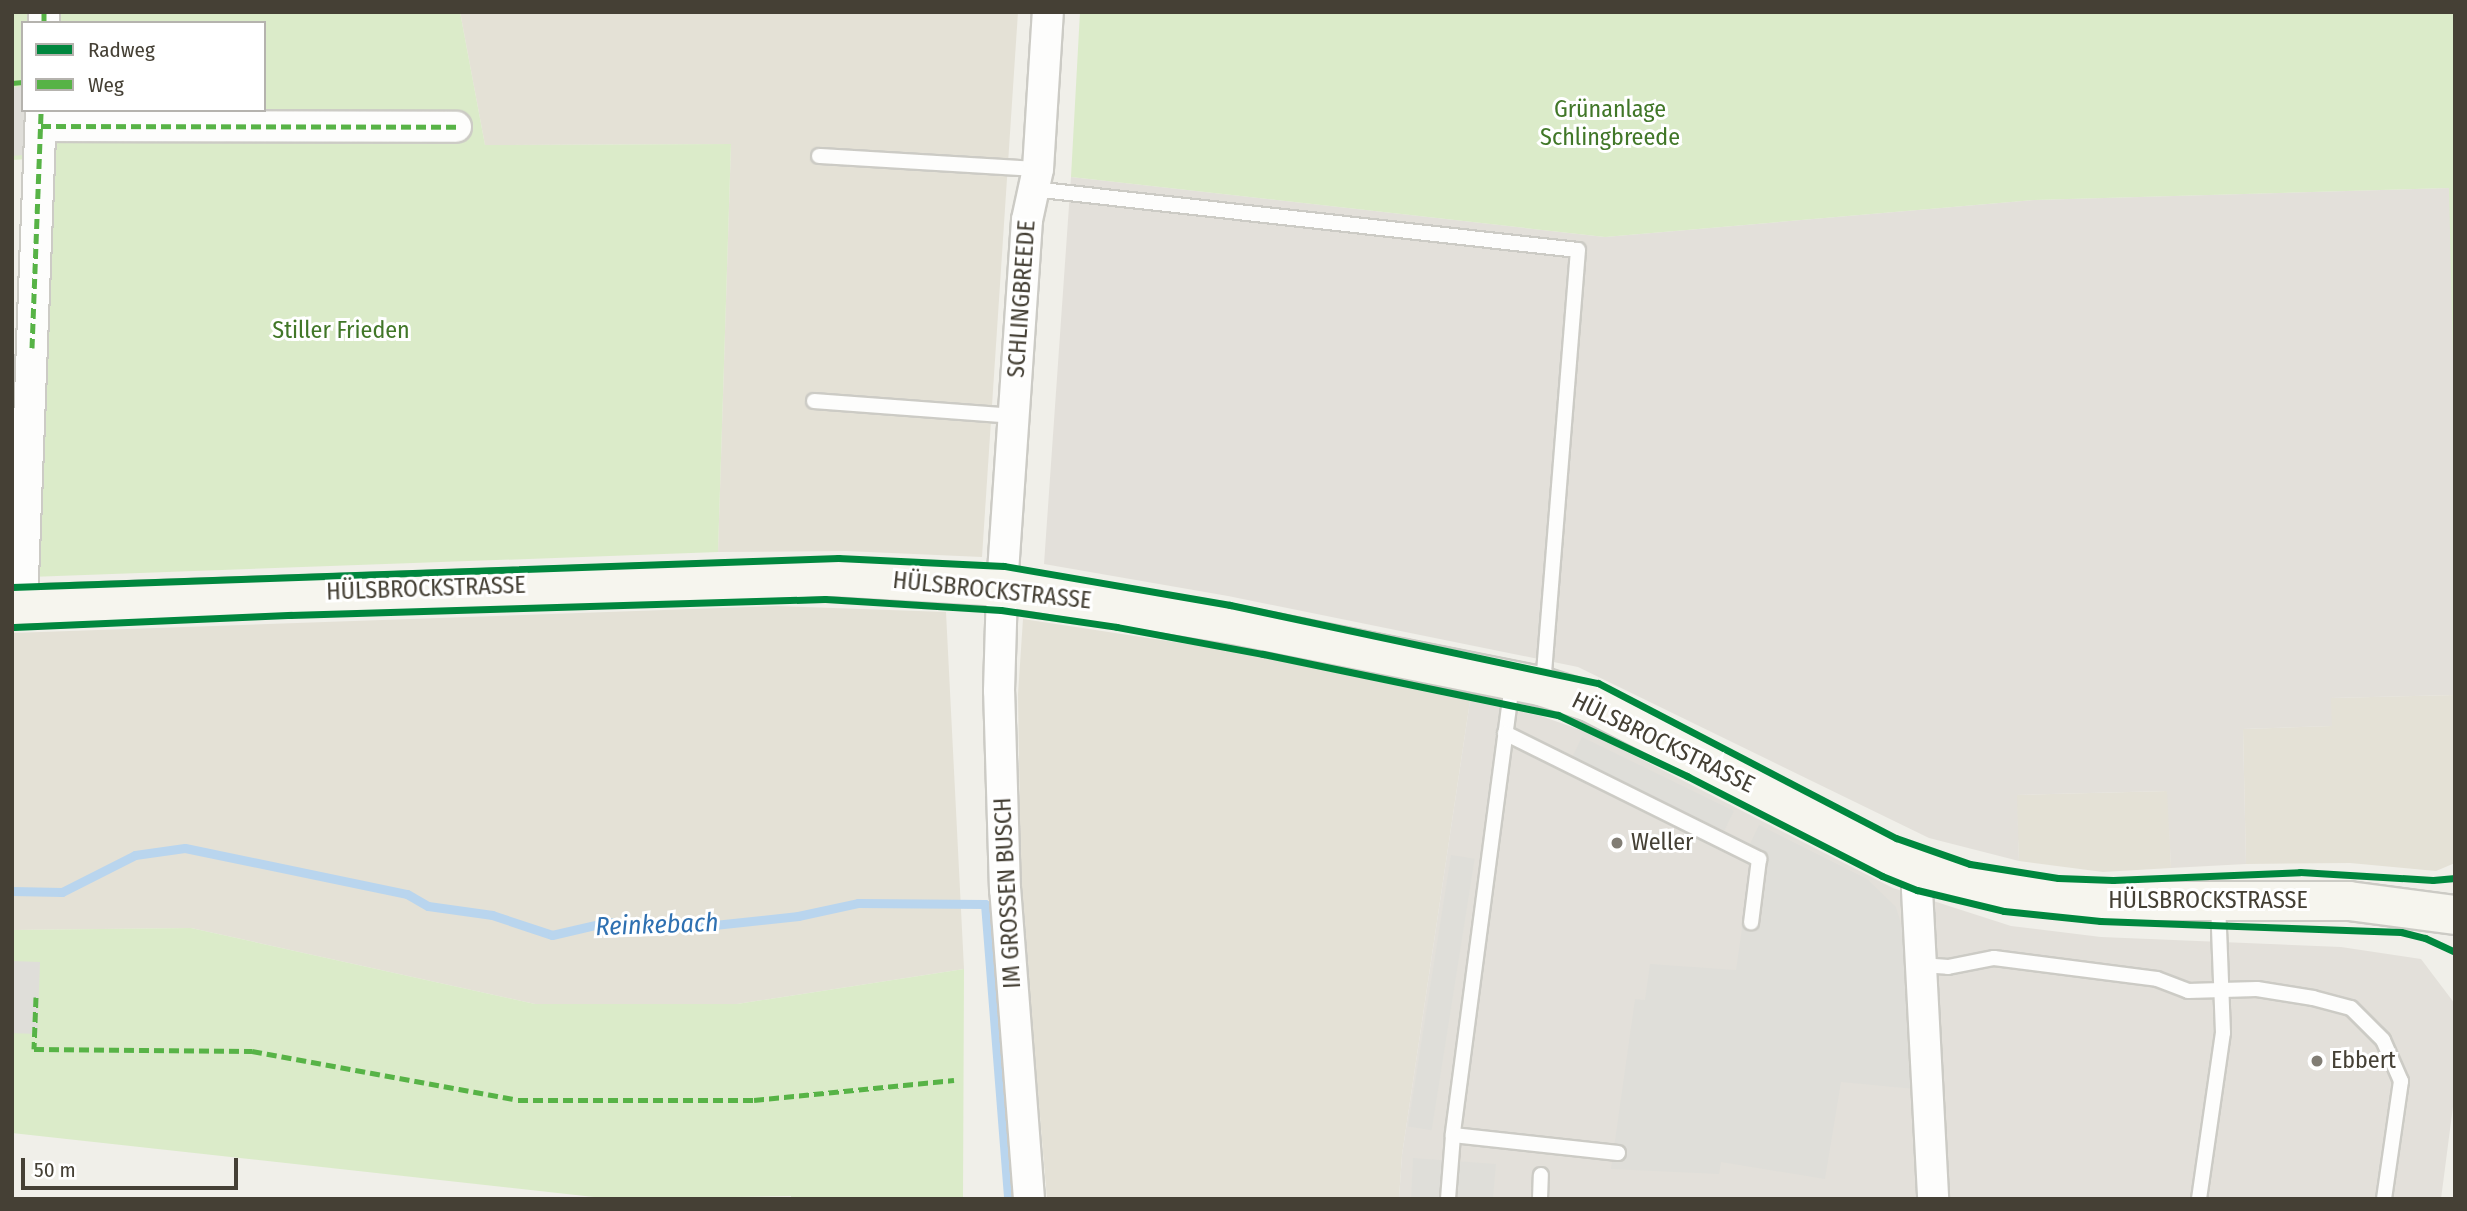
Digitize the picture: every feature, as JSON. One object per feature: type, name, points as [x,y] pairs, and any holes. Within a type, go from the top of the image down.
[{"type":"street","name":"SCHLINGBREEDE","points":[[1002,587],[1027,220],[1035,179],[1048,12]]},
{"type":"street","points":[[17,605],[41,118],[456,127]]},
{"type":"street","name":"HÜLSBROCKSTRASSE","points":[[17,605],[834,578],[1002,587],[1229,624],[1528,684],[1589,702],[1879,852],[1921,870],[2009,892],[2060,898],[2349,901],[2455,915]]},
{"type":"street","name":"IM GROSSEN BUSCH","points":[[1002,587],[999,691],[1004,890],[1029,1199]]},
{"type":"street","points":[[1921,870],[1917,890],[1933,1199]]},
{"type":"lane","points":[[819,156],[1035,179],[1578,250],[1528,684],[1505,733],[1453,1135],[1448,1199]]},
{"type":"lane","points":[[814,401],[1014,416]]},
{"type":"lane","points":[[1505,733],[1759,859],[1751,923]]},
{"type":"lane","points":[[2199,1199],[2223,1033],[2218,900]]},
{"type":"lane","points":[[1921,965],[1948,967],[1994,958],[2157,979],[2188,991],[2257,989],[2313,998],[2351,1008],[2383,1040],[2401,1081],[2384,1199]]},
{"type":"lane","points":[[1453,1135],[1618,1153]]},
{"type":"lane","points":[[1540,1199],[1541,1175]]},
{"type":"shaded area","points":[[460,12],[1018,12],[982,557],[846,551],[718,552],[731,144],[485,145]]},
{"type":"shaded area","points":[[21,86],[21,112],[35,112],[35,154],[12,156],[12,88]]},
{"type":"shaded area","points":[[1071,177],[1605,237],[2034,200],[2450,188],[2455,445],[2455,695],[2331,698],[2332,726],[2243,729],[2246,864],[2171,868],[2167,791],[2017,795],[2019,861],[1929,838],[1578,667],[1228,596],[1044,564]]},
{"type":"shaded area","points":[[776,606],[946,612],[964,969],[737,1004],[535,1004],[191,928],[12,930],[12,633]]},
{"type":"shaded area","points":[[1023,619],[1227,650],[1470,701],[1402,1155],[1399,1199],[1047,1199],[1021,893],[1018,694]]},
{"type":"shaded area","points":[[2455,695],[2455,863],[2436,871],[2350,863],[2246,864],[2243,729],[2331,726],[2330,698]]},
{"type":"shaded area","points":[[1470,701],[1541,716],[1592,734],[1893,888],[2011,926],[2101,937],[2341,947],[2421,959],[2455,1004],[2455,1091],[2441,1199],[1399,1199],[1402,1155]]},
{"type":"shaded area","points":[[1582,737],[1734,811],[1724,831],[1572,757]]},
{"type":"shaded area","points":[[2168,791],[2171,868],[2103,872],[2019,861],[2016,795]]},
{"type":"shaded area","points":[[1759,825],[1867,879],[1896,907],[1906,940],[1915,1089],[1841,1082],[1825,1179],[1721,1162],[1719,1174],[1611,1169],[1635,999],[1645,1000],[1650,964],[1736,970],[1751,865],[1750,844]]},
{"type":"shaded area","points":[[1451,855],[1475,859],[1432,1130],[1408,1127]]},
{"type":"shaded area","points":[[12,961],[40,962],[37,1034],[12,1033]]},
{"type":"shaded area","points":[[1413,1158],[1496,1164],[1493,1199],[1411,1199]]},
{"type":"green space","name":"Stiller Frieden","points":[[12,12],[460,12],[485,145],[731,144],[718,552],[30,577],[46,158],[12,160]]},
{"type":"green space","name":"Grünanlage Schlingbreede","points":[[1080,12],[2455,12],[2455,445],[2449,188],[2034,200],[1605,237],[1071,177]]},
{"type":"green space","points":[[191,928],[535,1004],[737,1004],[964,969],[963,1199],[791,1199],[791,1196],[612,1199],[12,1133],[12,930]]},
{"type":"waterway","name":"Reinkebach","points":[[12,891],[62,892],[135,855],[185,848],[407,894],[428,906],[492,915],[552,935],[608,922],[705,926],[798,916],[858,903],[985,904],[1008,1199]]},
{"type":"marked path","points":[[44,12],[44,21]]},
{"type":"marked path","points":[[12,83],[21,82]]},
{"type":"marked path","points":[[32,348],[41,112]]},
{"type":"marked path","points":[[41,126],[456,127]]},
{"type":"marked path","points":[[36,997],[34,1049],[252,1051],[518,1100],[754,1100],[954,1080]]},
{"type":"cycle path","points":[[12,587],[838,558],[1004,566],[1230,605],[1598,683],[1896,838],[1970,864],[2058,878],[2113,880],[2300,872],[2433,880],[2455,878]]},
{"type":"cycle path","points":[[12,627],[290,615],[825,599],[1001,610],[1117,627],[1263,654],[1558,715],[1687,776],[1882,876],[1917,890],[2004,911],[2100,921],[2401,932],[2425,938],[2455,952]]},
{"type":"place","name":"Weller","points":[[1617,843]]},
{"type":"place","name":"Ebbert","points":[[2317,1061]]}]
